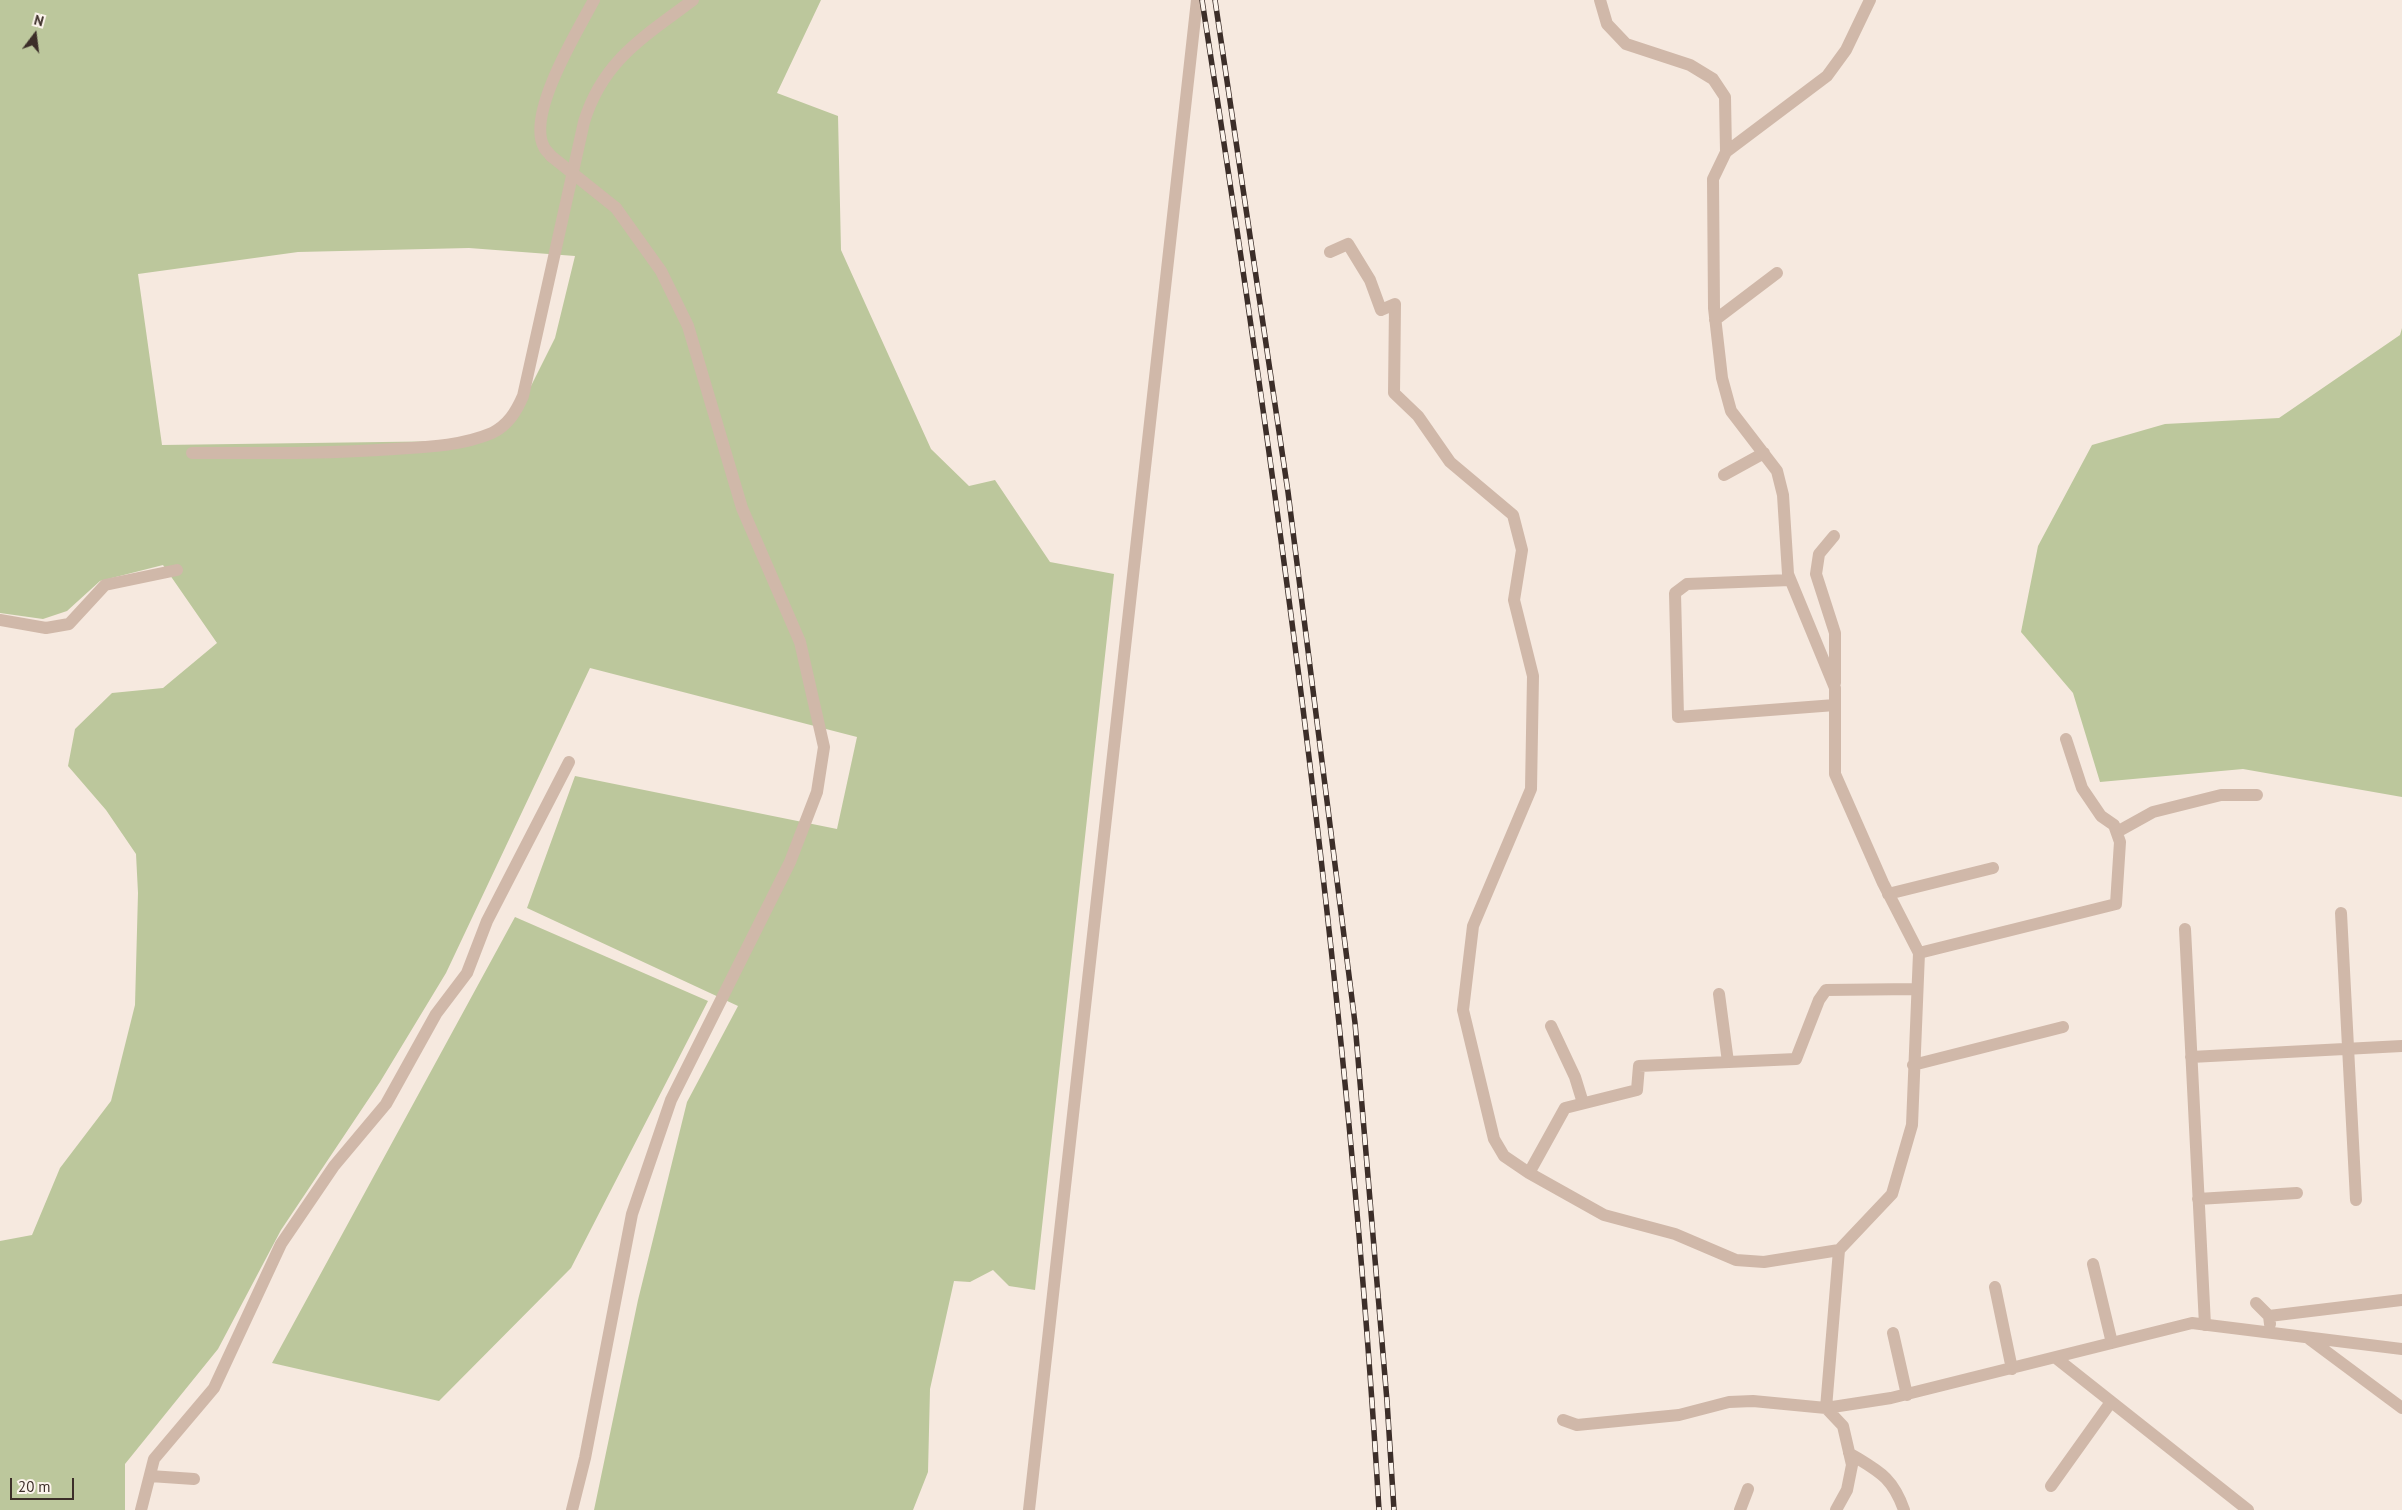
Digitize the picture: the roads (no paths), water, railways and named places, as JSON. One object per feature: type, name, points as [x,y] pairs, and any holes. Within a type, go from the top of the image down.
[{"type":"street","points":[[572,1510],[586,1458],[632,1214],[671,1100],[790,862],[817,792],[824,747],[800,642],[742,508],[688,326],[661,271],[616,208],[551,156],[543,146],[541,129],[545,100],[559,66],[594,0]]},
{"type":"street","points":[[192,453],[350,452],[437,446],[472,440],[493,432],[508,422],[518,409],[523,396],[584,122],[591,99],[603,78],[631,46],[693,0]]},
{"type":"street","points":[[1029,1510],[1198,0]]},
{"type":"street","points":[[1600,0],[1607,24],[1626,44],[1690,64],[1713,79],[1725,97],[1726,152],[1713,179],[1715,320],[1722,378],[1732,410],[1777,471],[1783,495],[1788,574],[1835,688]]},
{"type":"street","points":[[1726,152],[1827,76],[1846,50],[1870,0]]},
{"type":"street","points":[[1330,252],[1348,244],[1370,280],[1381,310],[1395,304],[1394,393],[1418,416],[1450,462],[1513,515],[1522,550],[1514,600],[1533,676],[1531,789],[1472,926],[1463,1010],[1494,1140],[1504,1156],[1528,1173],[1604,1215],[1675,1234],[1736,1260],[1764,1262],[1839,1250],[1892,1194],[1912,1125],[1916,989],[1919,953],[1888,894],[1836,774],[1835,633],[1816,574],[1819,554],[1834,536]]},
{"type":"street","points":[[1715,320],[1777,273]]},
{"type":"street","points":[[1724,475],[1764,453]]},
{"type":"street","points":[[0,620],[46,628],[69,624],[105,585],[177,570]]},
{"type":"street","points":[[1790,580],[1687,584],[1675,593],[1678,718],[1835,705]]},
{"type":"street","points":[[1919,953],[2116,904],[2120,842],[2114,825],[2100,816],[2082,788],[2066,739]]},
{"type":"street","points":[[141,1510],[154,1459],[214,1388],[281,1244],[334,1166],[386,1104],[436,1014],[467,973],[487,921],[569,762]]},
{"type":"street","points":[[2116,832],[2154,812],[2221,795],[2257,795]]},
{"type":"street","points":[[1888,894],[1993,868]]},
{"type":"street","points":[[2341,913],[2356,1200]]},
{"type":"street","points":[[2184,930],[2205,1325]]},
{"type":"street","points":[[1528,1173],[1565,1108],[1637,1090],[1639,1066],[1796,1059],[1819,1000],[1826,990],[1916,989]]},
{"type":"street","points":[[1719,994],[1728,1062]]},
{"type":"street","points":[[1551,1026],[1575,1077],[1583,1103]]},
{"type":"street","points":[[1913,1065],[2062,1027]]},
{"type":"street","points":[[2191,1057],[2402,1046]]},
{"type":"street","points":[[2198,1199],[2297,1193]]},
{"type":"street","points":[[1836,1510],[1847,1490],[1852,1465],[1843,1426],[1826,1408],[1839,1250]]},
{"type":"street","points":[[2093,1264],[2112,1344]]},
{"type":"street","points":[[1995,1287],[2012,1369]]},
{"type":"street","points":[[2269,1316],[2402,1300]]},
{"type":"street","points":[[2256,1303],[2269,1316],[2270,1332]]},
{"type":"street","points":[[1563,1420],[1577,1425],[1679,1415],[1729,1402],[1753,1401],[1826,1408],[1907,1394],[2192,1323],[2402,1349]]},
{"type":"street","points":[[1892,1333],[1907,1394]]},
{"type":"street","points":[[2306,1336],[2402,1408]]},
{"type":"street","points":[[2056,1358],[2248,1510]]},
{"type":"street","points":[[2051,1486],[2111,1402]]},
{"type":"street","points":[[1849,1453],[1885,1475],[1898,1493],[1904,1510]]},
{"type":"street","points":[[150,1476],[194,1479]]},
{"type":"street","points":[[1740,1510],[1748,1489]]},
{"type":"railway","points":[[1202,0],[1258,376],[1309,753],[1350,1131],[1366,1320],[1379,1510]]},
{"type":"railway","points":[[1215,0],[1288,492],[1355,1023],[1387,1401],[1394,1510]]}]
